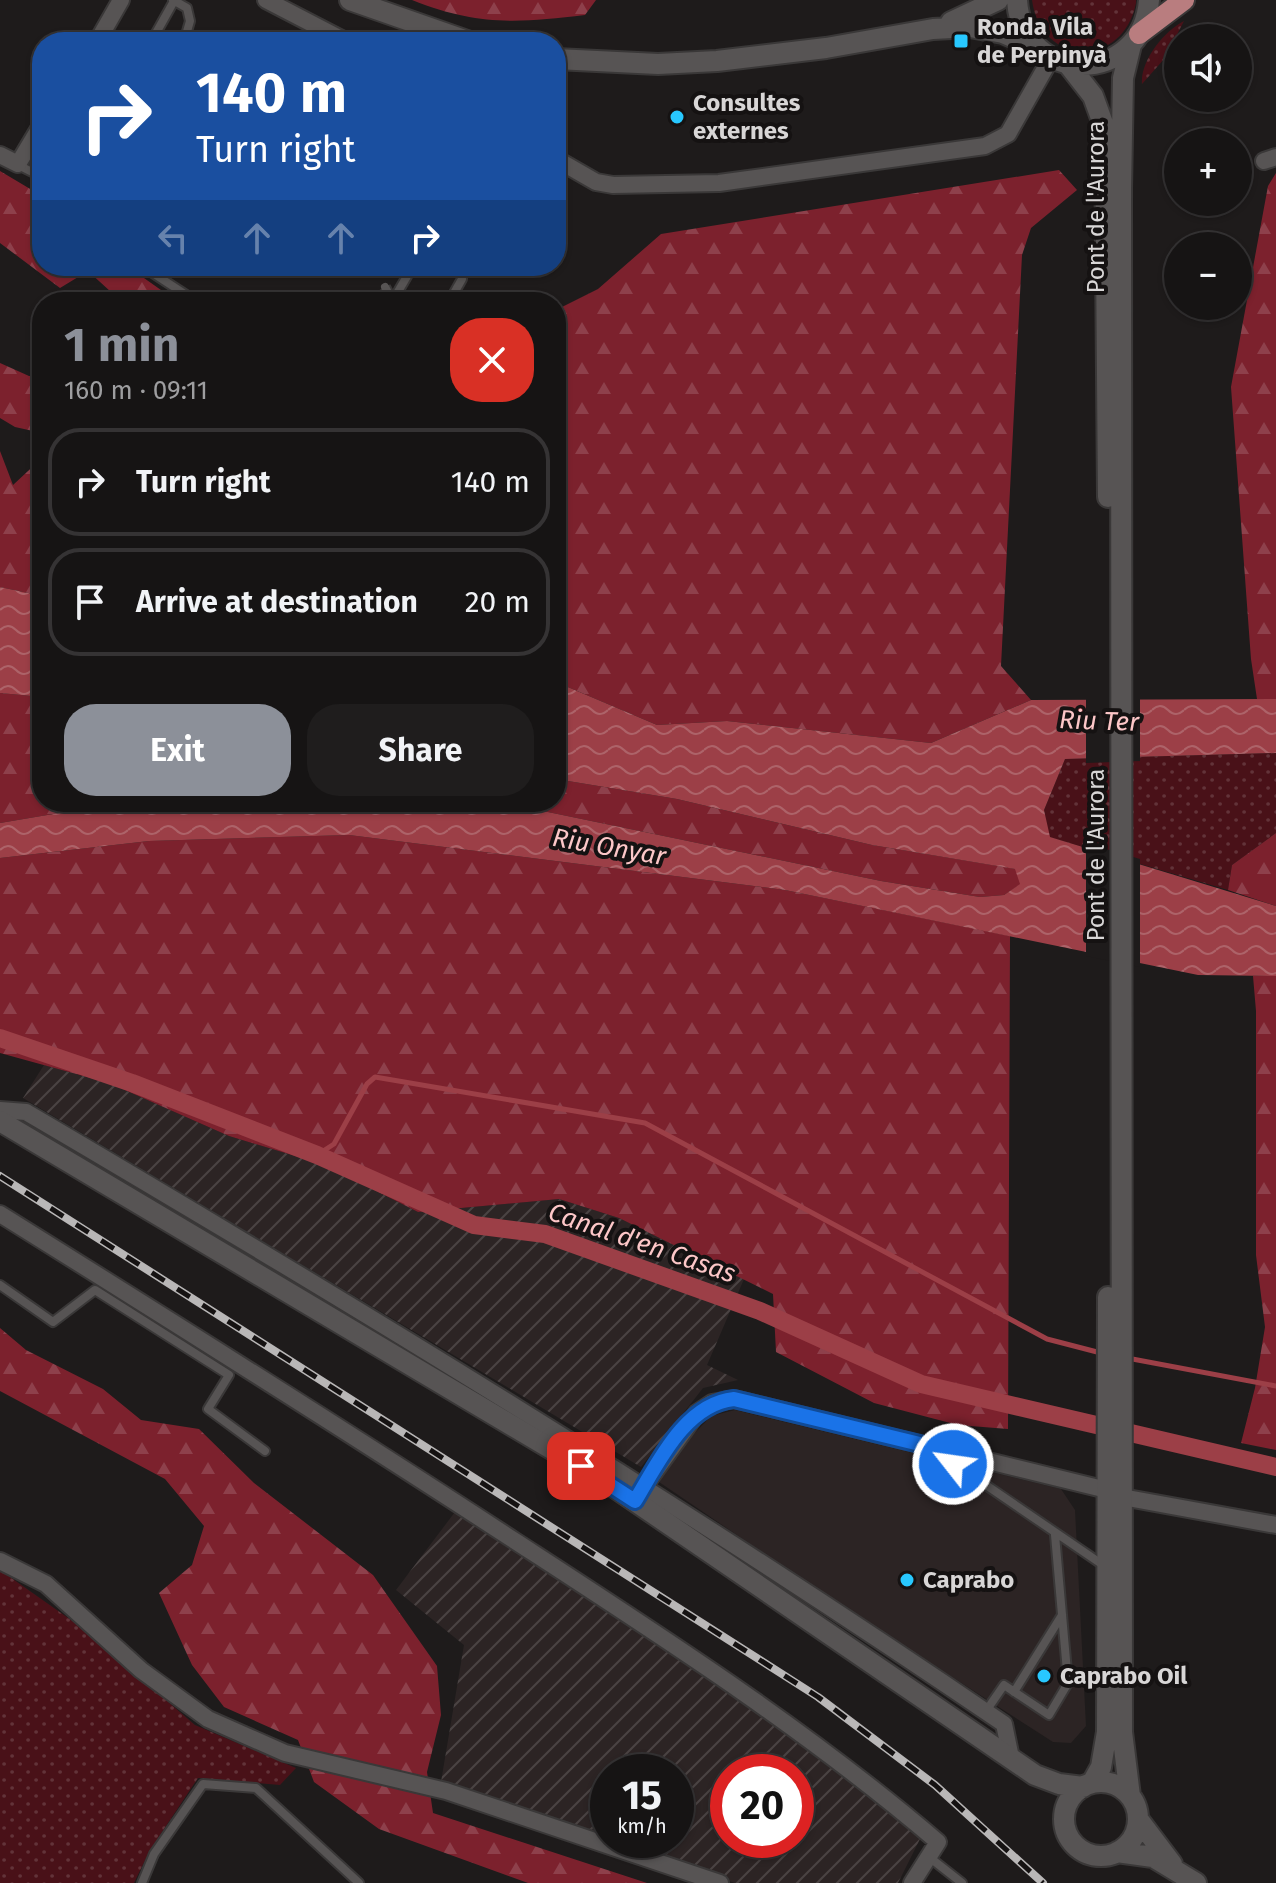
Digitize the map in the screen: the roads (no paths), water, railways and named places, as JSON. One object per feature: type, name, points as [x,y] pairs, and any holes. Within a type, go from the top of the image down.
[{"type":"main road","points":[[350,0],[438,32]]},
{"type":"main road","points":[[933,29],[998,0]]},
{"type":"main road","name":"Pont de l'Aurora","points":[[1017,0],[1023,27],[1093,96],[1105,129],[1114,190]]},
{"type":"main road","name":"Pont de l'Aurora","points":[[1115,1493],[1114,190],[1123,78],[1149,0]]},
{"type":"main road","points":[[566,59],[658,64],[717,61],[826,48],[933,29],[989,28],[1052,57],[1102,63],[1184,0]]},
{"type":"main road","points":[[0,1121],[640,1493],[1035,1775],[1059,1784],[1109,1783],[1130,1796]]},
{"type":"main road","points":[[1115,1493],[1107,1567],[1114,1741],[1138,1819],[1178,1870]]},
{"type":"main road","points":[[1064,1816],[1070,1798],[1088,1785],[1114,1741],[1115,1493]]},
{"type":"main road","points":[[1035,1775],[1064,1816],[1067,1835],[1080,1850],[1098,1856],[1117,1852],[1153,1857],[1196,1883]]},
{"type":"main road","points":[[1117,1852],[1132,1838],[1138,1819]]},
{"type":"street","points":[[103,32],[121,0]]},
{"type":"street","points":[[266,0],[328,32]]},
{"type":"street","points":[[566,165],[596,182],[676,184],[784,176],[985,146],[1008,134],[1052,57]]},
{"type":"street","points":[[0,155],[18,164],[32,141]]},
{"type":"street","points":[[0,1110],[26,1112],[336,1293],[640,1493],[1004,1724],[1011,1758]]},
{"type":"street","points":[[0,1214],[233,1369],[725,1677],[871,1786],[938,1842],[912,1883]]},
{"type":"street","points":[[640,1493],[704,1406],[723,1400],[744,1401],[1115,1493],[1276,1525]]},
{"type":"street","points":[[0,1561],[46,1584],[141,1670],[220,1725],[285,1753],[446,1791],[720,1883]]},
{"type":"lane","points":[[156,32],[174,0],[187,8],[190,21],[187,32]]},
{"type":"lane","points":[[18,164],[32,172]]},
{"type":"lane","points":[[157,276],[182,292]]},
{"type":"lane","points":[[385,287],[387,292]]},
{"type":"lane","points":[[0,1285],[53,1322],[95,1290],[233,1369],[208,1409],[265,1451]]},
{"type":"lane","points":[[928,1446],[1055,1535],[1107,1567]]},
{"type":"lane","points":[[986,1712],[1004,1685],[1049,1715],[1068,1683],[1055,1535]]},
{"type":"lane","points":[[1014,1692],[1062,1615]]},
{"type":"lane","points":[[142,1883],[154,1854],[203,1784],[256,1788],[359,1883]]},
{"type":"lane","points":[[928,1857],[962,1883]]},
{"type":"water","points":[[0,587],[32,594],[32,696],[0,693]]},
{"type":"water","points":[[566,686],[657,725],[727,721],[931,743],[1031,700],[1276,699],[1276,753],[1065,759],[1044,810],[1050,837],[1276,906],[1276,976],[1198,975],[785,890],[349,835],[149,841],[0,858],[0,823],[65,812],[548,812],[881,881],[980,897],[1004,895],[1020,884],[1015,869],[872,845],[677,799],[566,781]]},
{"type":"waterway","name":"Canal d'en Casas","points":[[0,1038],[132,1083],[317,1155],[474,1225],[545,1234],[760,1311],[921,1384],[1276,1467]]},
{"type":"waterway","points":[[317,1155],[334,1144],[367,1084],[375,1077],[645,1123],[1047,1339],[1101,1353]]},
{"type":"waterway","points":[[1127,1358],[1276,1386]]},
{"type":"railway","points":[[0,1176],[818,1697],[935,1785],[1043,1883]]},
{"type":"place","name":"Ronda Vila de Perpinyà","points":[[961,41]]},
{"type":"place","name":"Consultes externes","points":[[677,117]]},
{"type":"place","name":"Caprabo","points":[[907,1580]]},
{"type":"place","name":"Caprabo Oil","points":[[1044,1676]]},
{"type":"water label","name":"Riu Ter","points":[[1099,721]]},
{"type":"water label","name":"Riu Onyar","points":[[609,847]]}]
